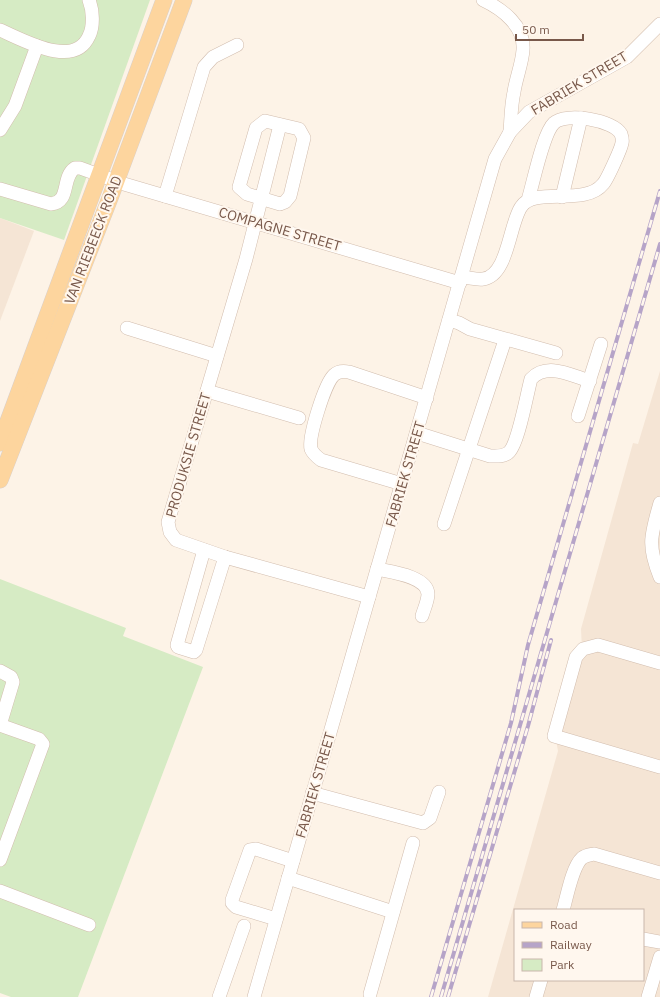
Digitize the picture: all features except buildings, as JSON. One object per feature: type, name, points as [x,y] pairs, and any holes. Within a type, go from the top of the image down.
[{"type":"main road","name":"VAN RIEBEECK ROAD","points":[[0,443],[5,420],[100,175],[164,0]]},
{"type":"main road","name":"VAN RIEBEECK ROAD","points":[[0,480],[116,181],[184,0]]},
{"type":"street","points":[[0,30],[52,51],[66,52],[82,47],[87,41],[91,32],[91,6],[89,0]]},
{"type":"street","points":[[483,0],[496,7],[513,22],[519,29],[523,43],[523,51],[514,92],[510,132]]},
{"type":"street","name":"FABRIEK STREET","points":[[254,997],[495,158],[510,132],[529,112],[627,56],[660,24]]},
{"type":"street","points":[[165,196],[204,67],[213,57],[237,45]]},
{"type":"street","points":[[0,130],[15,106],[37,46]]},
{"type":"street","name":"COMPAGNE STREET","points":[[0,189],[51,204],[57,204],[63,198],[70,173],[75,168],[85,169],[116,181],[165,196],[461,280],[482,279],[494,273],[499,268],[504,257],[520,208],[528,200],[543,145],[550,127],[565,117],[581,118],[608,124],[617,128],[622,136],[623,142],[604,184],[598,189],[585,194],[562,197]]},
{"type":"street","points":[[528,200],[562,197],[581,118]]},
{"type":"street","points":[[265,121],[299,129],[305,140],[287,200],[280,204],[262,200],[243,192],[238,184],[256,128],[265,121]]},
{"type":"street","name":"PRODUKSIE STREET","points":[[280,125],[262,200],[254,221],[246,259],[168,522],[170,532],[176,540],[225,557],[369,597]]},
{"type":"street","points":[[449,320],[470,329],[505,340],[556,353]]},
{"type":"street","points":[[127,328],[217,356]]},
{"type":"street","points":[[444,524],[505,340]]},
{"type":"street","points":[[578,416],[601,344]]},
{"type":"street","points":[[417,433],[490,456],[500,457],[509,452],[515,442],[531,379],[540,371],[550,370],[590,381]]},
{"type":"street","points":[[402,484],[321,460],[314,455],[311,449],[311,438],[327,386],[335,374],[341,371],[349,372],[427,398]]},
{"type":"street","points":[[207,391],[299,418]]},
{"type":"street","points":[[659,510],[651,538],[651,550],[660,577]]},
{"type":"street","points":[[204,550],[177,645],[178,647],[194,652],[196,650],[225,557]]},
{"type":"street","points":[[377,569],[411,577],[426,588],[428,596],[422,616]]},
{"type":"street","points":[[660,663],[598,645],[583,649],[576,657],[554,736],[660,767]]},
{"type":"street","points":[[0,672],[11,678],[13,682],[0,725],[39,739],[43,744],[0,860]]},
{"type":"street","points":[[312,793],[423,824],[430,818],[439,792]]},
{"type":"street","points":[[370,994],[413,843]]},
{"type":"street","points":[[276,919],[236,907],[232,903],[232,900],[250,850],[256,849],[293,861]]},
{"type":"street","points":[[563,909],[577,866],[587,855],[594,854],[660,873]]},
{"type":"street","points":[[288,878],[393,912]]},
{"type":"street","points":[[0,891],[89,925]]},
{"type":"street","points":[[219,997],[244,926]]},
{"type":"street","points":[[644,939],[660,942]]},
{"type":"street","points":[[648,997],[660,957]]},
{"type":"street","points":[[536,997],[541,981]]},
{"type":"shaded area","points":[[0,218],[34,231],[0,321]]},
{"type":"shaded area","points":[[660,371],[660,997],[488,997],[558,751],[555,735],[582,650],[581,629],[633,443],[638,444]]},
{"type":"green space","points":[[0,0],[150,0],[64,240],[0,218]]},
{"type":"green space","points":[[0,579],[126,628],[123,636],[203,667],[78,997],[11,997],[0,993]]},
{"type":"railway","points":[[431,997],[511,723],[528,645],[660,191]]},
{"type":"railway","points":[[441,997],[660,244]]},
{"type":"railway","points":[[448,997],[528,726],[551,640]]}]
